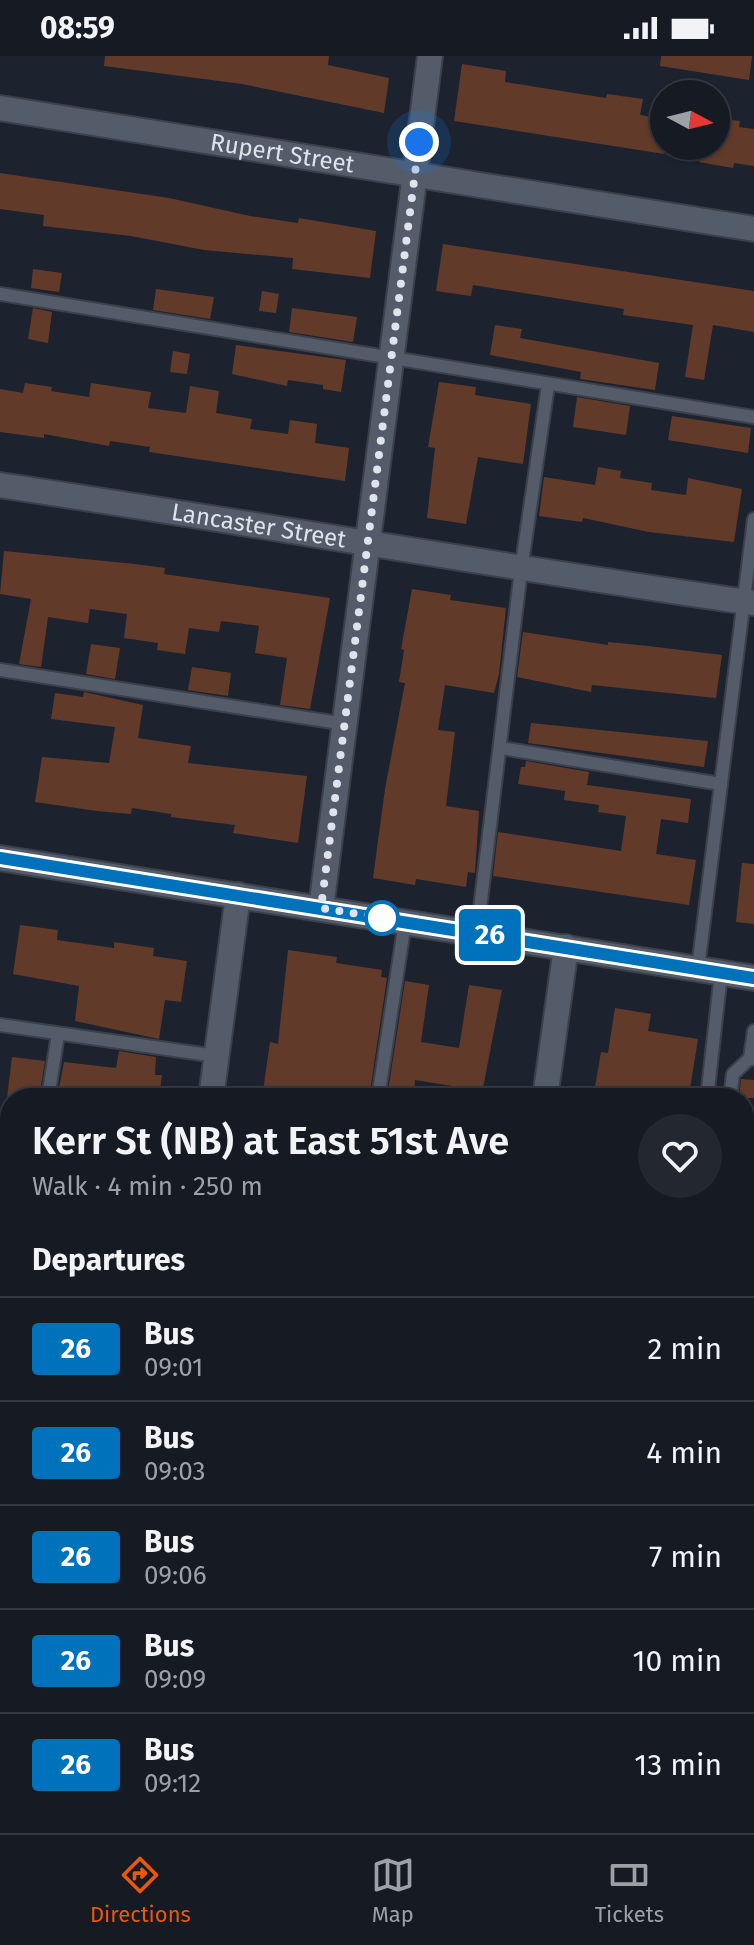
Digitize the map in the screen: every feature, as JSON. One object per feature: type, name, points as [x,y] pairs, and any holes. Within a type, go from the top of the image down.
[{"type":"street","points":[[321,908],[430,56]]},
{"type":"street","name":"Rupert Street","points":[[0,108],[415,172],[754,229]]},
{"type":"street","name":"Lancaster Street","points":[[0,485],[369,541],[521,570],[749,602]]},
{"type":"street","points":[[0,858],[754,978]]},
{"type":"street","points":[[212,1088],[238,895]]},
{"type":"street","points":[[546,1088],[566,947]]},
{"type":"lane","points":[[0,294],[754,417]]},
{"type":"lane","points":[[477,933],[521,570],[548,385]]},
{"type":"lane","points":[[707,1088],[710,970],[721,784],[749,602],[754,519]]},
{"type":"lane","points":[[0,670],[345,724]]},
{"type":"lane","points":[[501,748],[721,784]]},
{"type":"lane","points":[[380,1088],[405,922]]},
{"type":"lane","points":[[0,1025],[216,1056]]},
{"type":"lane","points":[[731,1088],[733,1074],[752,1058],[754,1031]]},
{"type":"lane","points":[[50,1088],[58,1034]]},
{"type":"building","points":[[105,56],[329,56],[328,65],[389,78],[384,113],[242,84],[104,66]]},
{"type":"building","points":[[661,56],[752,56],[749,80],[660,66]]},
{"type":"building","points":[[462,64],[506,71],[505,82],[606,98],[607,94],[643,99],[640,115],[650,117],[650,152],[454,121]]},
{"type":"building","points":[[730,120],[740,121],[739,127],[754,129],[754,166],[734,163],[733,168],[699,162],[730,160]]},
{"type":"building","points":[[0,173],[169,198],[250,216],[298,223],[299,218],[376,231],[370,278],[292,269],[293,258],[204,250],[131,236],[43,226],[44,215],[0,209]]},
{"type":"building","points":[[443,244],[754,291],[754,332],[713,325],[704,380],[685,377],[693,325],[623,315],[624,309],[473,285],[471,296],[436,291]]},
{"type":"building","points":[[33,269],[62,273],[59,292],[31,288]]},
{"type":"building","points":[[156,289],[214,297],[210,319],[153,310]]},
{"type":"building","points":[[262,291],[279,294],[276,313],[259,311]]},
{"type":"building","points":[[33,308],[52,312],[48,343],[28,339]]},
{"type":"building","points":[[292,308],[357,317],[353,342],[289,332]]},
{"type":"building","points":[[495,325],[522,329],[520,338],[659,363],[655,390],[580,379],[581,372],[490,355]]},
{"type":"building","points":[[236,345],[346,360],[341,392],[323,389],[323,385],[288,380],[287,386],[232,374]]},
{"type":"building","points":[[173,351],[190,354],[187,374],[170,372]]},
{"type":"building","points":[[439,382],[476,387],[475,395],[531,404],[523,464],[478,457],[466,524],[427,518],[435,448],[428,447]]},
{"type":"building","points":[[25,383],[89,397],[91,383],[151,392],[148,408],[186,413],[190,386],[219,391],[216,413],[252,419],[250,429],[288,434],[290,420],[317,424],[315,443],[349,448],[345,481],[149,452],[150,447],[110,441],[109,446],[44,434],[44,438],[0,432],[0,389],[23,393]]},
{"type":"building","points":[[577,397],[630,406],[626,435],[573,427]]},
{"type":"building","points":[[672,416],[751,428],[748,453],[668,440]]},
{"type":"building","points":[[598,467],[621,471],[620,478],[652,483],[651,490],[686,495],[688,478],[742,489],[734,542],[649,532],[583,518],[582,522],[539,516],[544,477],[595,485]]},
{"type":"building","points":[[4,551],[165,568],[164,574],[330,598],[310,709],[280,705],[287,658],[255,653],[259,626],[221,621],[219,632],[189,628],[185,654],[157,650],[158,643],[124,638],[127,614],[90,609],[88,623],[48,617],[41,667],[19,664],[31,599],[0,594]]},
{"type":"building","points":[[412,589],[451,595],[450,600],[506,608],[494,693],[445,685],[438,730],[455,732],[446,806],[479,811],[475,873],[468,872],[466,887],[416,879],[415,885],[373,878],[385,789],[405,683],[399,682],[404,650],[401,649]]},
{"type":"building","points":[[523,632],[608,645],[608,642],[722,655],[716,698],[592,685],[591,692],[517,677]]},
{"type":"building","points":[[91,644],[120,648],[115,679],[86,674]]},
{"type":"building","points":[[192,667],[231,673],[228,696],[188,690]]},
{"type":"building","points":[[84,692],[143,705],[138,738],[191,746],[188,763],[307,776],[298,843],[233,833],[235,825],[171,817],[171,814],[132,808],[131,814],[97,811],[35,802],[42,757],[109,763],[115,727],[51,719],[55,693],[83,697]]},
{"type":"building","points":[[531,723],[708,741],[704,767],[528,743]]},
{"type":"building","points":[[526,761],[589,772],[587,785],[691,799],[688,823],[661,819],[656,854],[696,860],[689,905],[493,876],[498,832],[621,851],[626,816],[598,812],[599,805],[564,800],[565,791],[518,784],[521,767],[525,767]]},
{"type":"building","points":[[742,863],[754,864],[754,924],[736,922]]},
{"type":"building","points":[[20,925],[58,930],[57,940],[114,948],[114,942],[154,948],[153,956],[187,961],[181,1002],[165,1000],[159,1039],[75,1021],[79,986],[13,974]]},
{"type":"building","points":[[288,950],[337,957],[336,963],[382,970],[381,977],[387,978],[370,1088],[263,1088],[270,1042],[278,1044]]},
{"type":"building","points":[[405,981],[429,985],[421,1042],[459,1048],[469,985],[502,990],[483,1088],[452,1088],[415,1080],[415,1088],[389,1088]]},
{"type":"building","points":[[615,1008],[651,1014],[648,1031],[698,1039],[690,1088],[595,1087],[601,1052],[608,1053]]},
{"type":"building","points":[[119,1051],[156,1057],[155,1075],[162,1075],[160,1088],[59,1088],[64,1062],[116,1068]]},
{"type":"building","points":[[12,1057],[45,1061],[41,1088],[8,1088]]},
{"type":"building","points":[[741,1079],[754,1080],[754,1088],[740,1088]]},
{"type":"bus line","name":"26","points":[[0,858],[754,978]]},
{"type":"route","points":[[382,918],[321,908],[419,142]]}]
